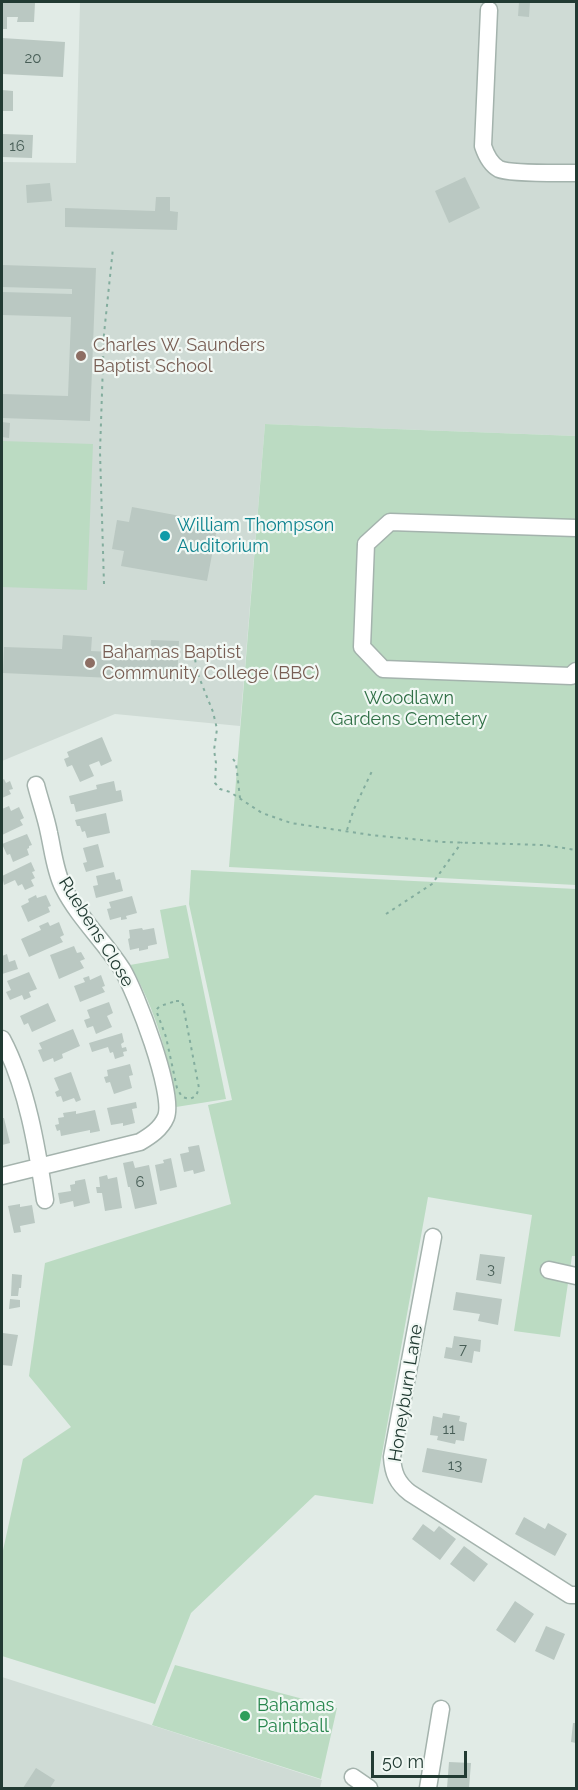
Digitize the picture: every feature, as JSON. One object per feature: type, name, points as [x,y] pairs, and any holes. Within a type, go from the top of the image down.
[{"type":"street","points":[[489,10],[483,146],[489,161],[502,170],[576,173]]},
{"type":"street","points":[[576,528],[390,522],[366,544],[362,647],[383,669],[571,676],[576,671]]},
{"type":"street","name":"Ruebens Close","points":[[2,1176],[140,1142],[154,1133],[161,1125],[168,1108],[147,1026],[131,986],[120,966],[70,898],[61,881],[36,785]]},
{"type":"street","points":[[2,1039],[19,1083],[40,1166],[45,1200]]},
{"type":"street","name":"Honeyburn Lane","points":[[433,1237],[392,1457],[396,1479],[410,1493],[570,1595],[576,1595]]},
{"type":"street","points":[[549,1270],[576,1276]]},
{"type":"street","points":[[428,1788],[441,1708]]},
{"type":"street","points":[[353,1778],[369,1788]]},
{"type":"path","points":[[104,584],[100,452],[104,334],[112,248]]},
{"type":"path","points":[[194,652],[197,672],[213,712],[217,729],[214,750],[215,783],[220,789],[240,798],[262,813],[291,823],[371,835],[544,845],[576,850]]},
{"type":"path","points":[[233,759],[236,764],[240,798]]},
{"type":"path","points":[[347,830],[372,771]]},
{"type":"path","points":[[386,914],[432,884],[462,842]]},
{"type":"path","points":[[176,1001],[181,1001],[183,1005],[199,1088],[196,1096],[190,1099],[182,1097],[177,1088],[166,1037],[156,1010],[160,1006],[176,1001]]},
{"type":"shaded area","points":[[80,2],[576,2],[576,436],[265,424],[240,726],[115,714],[2,761],[2,162],[76,163]]},
{"type":"shaded area","points":[[2,1677],[322,1780],[320,1788],[2,1788]]},
{"type":"green space","name":"Woodlawn Gardens Cemetery","points":[[265,424],[576,436],[576,885],[229,867]]},
{"type":"green space","points":[[2,441],[93,444],[87,590],[2,587]]},
{"type":"green space","points":[[191,870],[576,889],[576,1256],[572,1256],[560,1337],[514,1331],[532,1215],[428,1197],[373,1504],[315,1495],[191,1613],[155,1704],[2,1656],[2,1555],[23,1459],[71,1427],[29,1376],[45,1263],[231,1204],[208,1105],[232,1100],[189,904]]},
{"type":"green space","points":[[186,905],[226,1099],[176,1107],[170,1071],[160,1034],[147,999],[130,965],[169,958],[160,910]]},
{"type":"green space","name":"Bahamas Paintball","points":[[175,1665],[337,1708],[321,1779],[152,1725]]},
{"type":"building","points":[[2,2],[35,3],[34,22],[17,22],[18,17],[7,17],[7,29],[2,29]]},
{"type":"building","points":[[519,2],[530,2],[529,17],[518,16]]},
{"type":"building","points":[[2,38],[65,42],[63,77],[2,74]]},
{"type":"building","points":[[2,90],[13,91],[13,111],[2,111]]},
{"type":"building","points":[[2,134],[33,135],[32,158],[2,157]]},
{"type":"building","points":[[465,177],[480,208],[449,223],[435,191]]},
{"type":"building","points":[[50,183],[52,201],[27,203],[26,185]]},
{"type":"building","points":[[156,197],[170,197],[170,211],[178,212],[177,230],[65,227],[65,208],[155,211]]},
{"type":"building","name":"Charles W. Saunders Baptist School","points":[[2,265],[96,268],[90,421],[2,418],[2,394],[68,396],[71,317],[2,315],[2,292],[72,294],[72,289],[2,287]]},
{"type":"building","points":[[2,422],[10,423],[9,438],[2,437]]},
{"type":"building","name":"William Thompson Auditorium","points":[[132,507],[218,523],[207,581],[121,566],[124,551],[112,549],[117,520],[129,522]]},
{"type":"building","name":"Bahamas Baptist Community College (BBC)","points":[[63,635],[92,637],[91,651],[150,654],[151,640],[179,641],[177,681],[3,673],[4,647],[62,649]]},
{"type":"building","points":[[102,737],[112,761],[101,766],[99,761],[89,765],[94,776],[80,782],[72,765],[67,767],[64,759],[69,757],[67,752]]},
{"type":"building","points":[[4,779],[6,783],[10,781],[13,789],[9,790],[11,794],[2,798],[2,780]]},
{"type":"building","points":[[114,781],[116,791],[121,790],[123,801],[76,812],[69,796],[97,789],[96,785]]},
{"type":"building","points":[[9,806],[11,811],[19,807],[24,818],[20,820],[23,825],[2,835],[2,809]]},
{"type":"building","points":[[106,813],[110,833],[87,838],[85,831],[82,832],[75,820]]},
{"type":"building","points":[[27,834],[32,845],[27,849],[29,855],[13,862],[2,844]]},
{"type":"building","points":[[98,844],[104,867],[86,872],[83,863],[87,862],[83,848]]},
{"type":"building","points":[[31,862],[35,871],[32,872],[35,878],[31,880],[34,886],[25,890],[22,884],[18,886],[15,880],[4,885],[2,876]]},
{"type":"building","points":[[114,872],[116,880],[120,879],[123,891],[96,898],[93,886],[98,885],[96,876]]},
{"type":"building","points":[[36,895],[37,898],[46,895],[51,906],[48,907],[50,912],[28,922],[21,906]]},
{"type":"building","points":[[132,896],[137,913],[126,916],[127,919],[121,920],[121,917],[110,920],[107,909],[111,908],[109,902]]},
{"type":"building","points":[[48,922],[50,926],[59,922],[64,935],[60,937],[63,942],[29,957],[21,939],[41,930],[39,926]]},
{"type":"building","points":[[142,928],[143,930],[154,928],[157,944],[139,951],[139,948],[130,950],[129,930]]},
{"type":"building","points":[[74,946],[77,953],[81,952],[85,959],[80,961],[84,968],[59,979],[50,955]]},
{"type":"building","points":[[7,954],[9,962],[15,960],[18,969],[2,974],[2,956]]},
{"type":"building","points":[[29,972],[37,989],[29,992],[31,997],[24,1000],[22,995],[10,1000],[6,992],[11,990],[7,981]]},
{"type":"building","points":[[101,975],[105,992],[80,1002],[74,986],[85,982],[83,978],[89,976],[90,980]]},
{"type":"building","points":[[109,1002],[113,1013],[107,1016],[112,1027],[96,1034],[93,1026],[87,1028],[84,1020],[90,1018],[87,1010]]},
{"type":"building","points":[[48,1003],[56,1021],[32,1032],[28,1023],[24,1025],[20,1016]]},
{"type":"building","points":[[73,1029],[80,1046],[62,1054],[63,1058],[54,1062],[53,1058],[43,1062],[38,1050],[42,1049],[39,1043]]},
{"type":"building","points":[[122,1033],[124,1042],[121,1044],[122,1048],[126,1047],[127,1051],[123,1052],[124,1056],[115,1059],[108,1047],[92,1052],[89,1043]]},
{"type":"building","points":[[130,1064],[133,1075],[129,1076],[132,1088],[114,1094],[110,1082],[106,1083],[104,1077],[108,1076],[107,1070]]},
{"type":"building","points":[[71,1072],[81,1100],[76,1102],[74,1098],[63,1102],[61,1096],[57,1097],[55,1092],[59,1090],[54,1078]]},
{"type":"building","points":[[136,1102],[137,1108],[132,1109],[135,1123],[123,1126],[123,1123],[111,1125],[107,1108]]},
{"type":"building","points":[[95,1110],[100,1131],[90,1133],[90,1130],[61,1136],[60,1130],[57,1131],[55,1125],[59,1124],[58,1118],[64,1117],[63,1113],[76,1111],[76,1114]]},
{"type":"building","points":[[2,1118],[4,1118],[10,1143],[2,1145]]},
{"type":"building","points":[[199,1145],[205,1171],[194,1174],[193,1170],[184,1172],[180,1154],[189,1152],[188,1147]]},
{"type":"building","points":[[171,1158],[177,1187],[160,1191],[155,1165]]},
{"type":"building","points":[[133,1161],[135,1168],[149,1165],[157,1204],[135,1209],[123,1163]]},
{"type":"building","points":[[107,1175],[108,1179],[117,1177],[122,1208],[105,1211],[102,1193],[97,1193],[96,1187],[100,1187],[99,1177]]},
{"type":"building","points":[[85,1179],[90,1203],[74,1207],[73,1201],[60,1204],[58,1193],[71,1191],[70,1185],[75,1184],[75,1181]]},
{"type":"building","points":[[20,1204],[20,1207],[32,1205],[35,1223],[20,1226],[21,1232],[14,1233],[8,1206]]},
{"type":"building","points":[[480,1254],[505,1257],[501,1284],[476,1280]]},
{"type":"building","points":[[12,1274],[22,1275],[18,1296],[11,1296]]},
{"type":"building","points":[[456,1292],[502,1299],[498,1325],[478,1321],[480,1314],[453,1310]]},
{"type":"building","points":[[10,1299],[20,1300],[20,1307],[9,1309]]},
{"type":"building","points":[[3,1333],[18,1335],[12,1366],[2,1365]]},
{"type":"building","points":[[454,1336],[481,1340],[480,1352],[474,1351],[472,1363],[444,1358],[446,1347],[452,1348]]},
{"type":"building","points":[[443,1413],[460,1416],[459,1421],[467,1423],[464,1441],[456,1440],[455,1444],[437,1440],[438,1436],[430,1435],[433,1416],[442,1418]]},
{"type":"building","points":[[427,1448],[487,1459],[482,1483],[422,1472]]},
{"type":"building","points":[[524,1517],[545,1529],[548,1523],[567,1534],[555,1556],[515,1534]]},
{"type":"building","points":[[423,1524],[434,1532],[439,1526],[456,1539],[440,1560],[412,1539]]},
{"type":"building","points":[[464,1546],[488,1564],[474,1582],[450,1564]]},
{"type":"building","points":[[515,1601],[534,1614],[515,1643],[496,1630]]},
{"type":"building","points":[[546,1626],[565,1634],[554,1660],[535,1651]]},
{"type":"building","points":[[573,1723],[576,1723],[576,1743],[571,1742]]},
{"type":"building","points":[[449,1762],[471,1763],[469,1788],[447,1788]]},
{"type":"building","points":[[36,1768],[55,1780],[50,1788],[23,1788]]},
{"type":"place","name":"Charles W. Saunders Baptist School","points":[[81,356]]},
{"type":"place","name":"William Thompson Auditorium","points":[[165,536]]},
{"type":"place","name":"Bahamas Baptist Community College (BBC)","points":[[90,663]]},
{"type":"place","name":"Bahamas Paintball","points":[[245,1716]]}]
